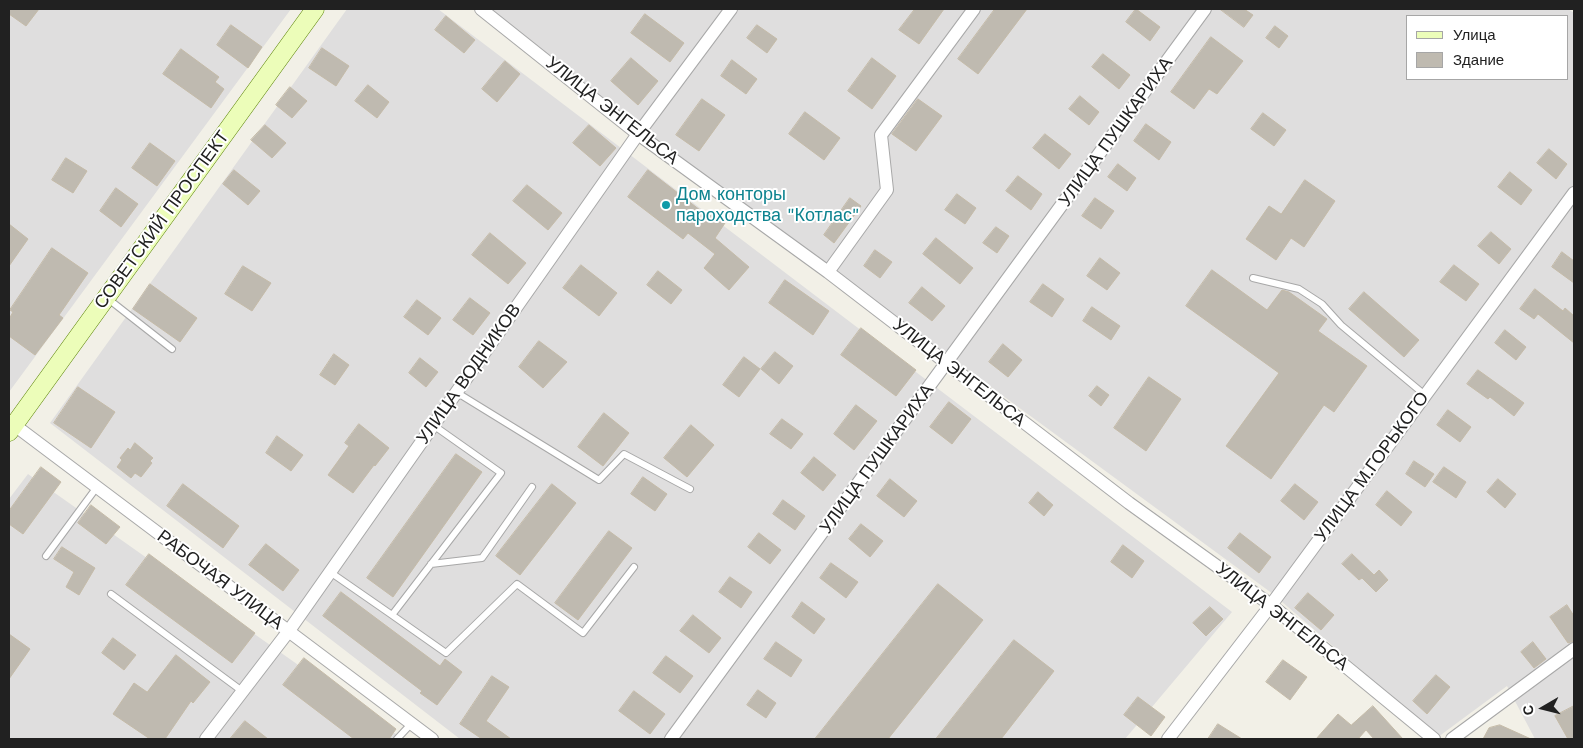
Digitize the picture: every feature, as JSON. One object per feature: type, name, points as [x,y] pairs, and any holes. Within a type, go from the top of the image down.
[{"type":"main road","name":"СОВЕТСКИЙ ПРОСПЕКТ","points":[[10,426],[106,298],[315,9]]},
{"type":"street","name":"УЛИЦА ЭНГЕЛЬСА","points":[[482,9],[638,134],[828,272],[1129,503],[1271,605],[1434,739]]},
{"type":"street","name":"УЛИЦА ВОДНИКОВ","points":[[206,739],[288,632],[638,134],[731,9]]},
{"type":"street","points":[[828,272],[887,190],[882,135],[974,9]]},
{"type":"street","name":"УЛИЦА ПУШКАРИХА","points":[[671,739],[1205,9]]},
{"type":"street","name":"УЛИЦА М.ГОРЬКОГО","points":[[1168,739],[1271,605],[1574,193]]},
{"type":"street","name":"РАБОЧАЯ УЛИЦА","points":[[10,426],[97,487],[432,739]]},
{"type":"street","points":[[1452,739],[1574,649]]},
{"type":"lane","points":[[1253,278],[1299,289],[1322,304],[1341,326],[1425,395]]},
{"type":"lane","points":[[106,298],[172,349]]},
{"type":"lane","points":[[456,392],[599,480],[624,454],[690,489]]},
{"type":"lane","points":[[392,615],[501,473],[433,425]]},
{"type":"lane","points":[[46,556],[97,487]]},
{"type":"lane","points":[[431,564],[482,558],[532,487]]},
{"type":"lane","points":[[330,572],[446,653],[517,584],[583,634],[634,567]]},
{"type":"lane","points":[[111,594],[242,691]]},
{"type":"lane","points":[[397,739],[411,724]]},
{"type":"shaded area","points":[[9,9],[291,9],[9,392]]},
{"type":"shaded area","points":[[347,9],[438,9],[1232,612],[1125,739],[460,739],[50,423]]},
{"type":"shaded area","points":[[476,9],[1568,9],[1574,13],[1574,739],[1535,739],[1507,686],[1438,737],[1273,594]]},
{"type":"shaded area","points":[[28,474],[403,739],[9,739],[9,499]]},
{"type":"building","points":[[9,9],[39,9],[26,26],[9,14]]},
{"type":"building","points":[[915,9],[944,9],[919,44],[899,30]]},
{"type":"building","points":[[995,9],[1027,9],[978,74],[958,59]]},
{"type":"building","points":[[1136,9],[1160,27],[1150,41],[1126,22]]},
{"type":"building","points":[[1220,9],[1244,9],[1253,15],[1244,27]]},
{"type":"building","points":[[645,14],[684,43],[670,62],[631,33]]},
{"type":"building","points":[[446,16],[475,40],[464,53],[435,30]]},
{"type":"building","points":[[231,25],[262,47],[248,68],[217,45]]},
{"type":"building","points":[[757,25],[777,39],[767,53],[747,38]]},
{"type":"building","points":[[1275,26],[1288,36],[1279,48],[1266,38]]},
{"type":"building","points":[[1211,37],[1243,61],[1217,94],[1209,89],[1194,109],[1171,92]]},
{"type":"building","points":[[322,48],[349,66],[336,86],[309,68]]},
{"type":"building","points":[[181,49],[219,77],[215,82],[224,89],[211,108],[163,74]]},
{"type":"building","points":[[1103,54],[1130,75],[1119,89],[1092,67]]},
{"type":"building","points":[[631,58],[658,81],[638,105],[611,81]]},
{"type":"building","points":[[872,58],[896,76],[872,109],[848,91]]},
{"type":"building","points":[[732,60],[757,79],[746,94],[721,76]]},
{"type":"building","points":[[505,61],[520,74],[497,102],[482,89]]},
{"type":"building","points":[[368,85],[389,102],[377,118],[355,101]]},
{"type":"building","points":[[290,87],[307,101],[292,118],[276,105]]},
{"type":"building","points":[[1080,96],[1099,112],[1089,125],[1069,109]]},
{"type":"building","points":[[702,99],[725,115],[699,151],[676,135]]},
{"type":"building","points":[[918,99],[942,116],[916,151],[892,134]]},
{"type":"building","points":[[805,112],[840,138],[824,160],[789,134]]},
{"type":"building","points":[[1263,113],[1286,130],[1274,146],[1251,129]]},
{"type":"building","points":[[1146,124],[1171,142],[1159,160],[1134,141]]},
{"type":"building","points":[[265,125],[286,143],[272,158],[251,140]]},
{"type":"building","points":[[589,125],[616,148],[600,166],[573,143]]},
{"type":"building","points":[[1045,134],[1071,154],[1059,169],[1033,148]]},
{"type":"building","points":[[150,143],[175,161],[157,186],[132,168]]},
{"type":"building","points":[[1549,149],[1567,164],[1556,179],[1537,163]]},
{"type":"building","points":[[66,158],[87,171],[73,193],[52,180]]},
{"type":"building","points":[[1118,164],[1136,178],[1127,191],[1108,177]]},
{"type":"building","points":[[234,170],[260,191],[248,205],[223,184]]},
{"type":"building","points":[[648,170],[709,217],[712,214],[725,223],[715,238],[749,267],[729,290],[704,268],[715,254],[688,233],[683,239],[628,197]]},
{"type":"building","points":[[1510,172],[1532,190],[1521,205],[1498,187]]},
{"type":"building","points":[[1018,176],[1042,194],[1031,210],[1006,191]]},
{"type":"building","points":[[1305,180],[1335,201],[1304,247],[1291,238],[1276,260],[1246,239],[1269,206],[1281,214]]},
{"type":"building","points":[[527,185],[562,213],[548,230],[513,201]]},
{"type":"building","points":[[116,188],[138,204],[121,227],[100,211]]},
{"type":"building","points":[[957,194],[976,208],[965,224],[945,210]]},
{"type":"building","points":[[850,198],[861,206],[834,243],[824,235]]},
{"type":"building","points":[[1095,198],[1114,211],[1101,229],[1082,216]]},
{"type":"building","points":[[9,224],[28,239],[9,266]]},
{"type":"building","points":[[996,227],[1009,236],[997,253],[983,243]]},
{"type":"building","points":[[1491,232],[1511,249],[1499,264],[1478,246]]},
{"type":"building","points":[[490,233],[526,263],[508,284],[472,255]]},
{"type":"building","points":[[936,238],[973,268],[960,284],[923,254]]},
{"type":"building","points":[[52,248],[88,273],[59,315],[63,318],[35,355],[9,336],[9,319],[13,312],[10,310]]},
{"type":"building","points":[[875,250],[892,262],[880,278],[864,266]]},
{"type":"building","points":[[1562,252],[1574,261],[1574,283],[1552,267]]},
{"type":"building","points":[[1100,258],[1120,273],[1107,290],[1087,276]]},
{"type":"building","points":[[581,265],[617,293],[599,316],[563,288]]},
{"type":"building","points":[[1454,265],[1479,284],[1466,301],[1440,282]]},
{"type":"building","points":[[243,266],[271,283],[252,311],[225,294]]},
{"type":"building","points":[[1212,270],[1267,310],[1282,290],[1289,292],[1327,319],[1318,331],[1367,366],[1334,412],[1324,405],[1271,479],[1226,446],[1279,373],[1186,306]]},
{"type":"building","points":[[658,271],[682,290],[671,304],[647,285]]},
{"type":"building","points":[[785,280],[829,311],[813,335],[769,303]]},
{"type":"building","points":[[150,284],[197,318],[180,342],[133,309]]},
{"type":"building","points":[[1043,284],[1064,299],[1052,317],[1030,302]]},
{"type":"building","points":[[922,287],[945,306],[932,321],[909,303]]},
{"type":"building","points":[[1535,289],[1563,311],[1565,308],[1574,316],[1574,343],[1538,314],[1534,319],[1520,309]]},
{"type":"building","points":[[1364,292],[1419,340],[1404,357],[1349,309]]},
{"type":"building","points":[[470,298],[490,313],[473,335],[453,320]]},
{"type":"building","points":[[417,300],[441,318],[428,335],[404,317]]},
{"type":"building","points":[[1092,307],[1120,326],[1111,340],[1083,321]]},
{"type":"building","points":[[861,328],[916,370],[896,396],[841,355]]},
{"type":"building","points":[[1505,330],[1526,347],[1516,360],[1495,343]]},
{"type":"building","points":[[539,341],[567,362],[543,388],[519,367]]},
{"type":"building","points":[[1003,344],[1022,360],[1008,377],[989,362]]},
{"type":"building","points":[[775,352],[793,366],[779,384],[761,369]]},
{"type":"building","points":[[334,354],[349,365],[335,385],[320,375]]},
{"type":"building","points":[[744,357],[760,369],[739,397],[723,385]]},
{"type":"building","points":[[420,358],[438,372],[426,387],[409,373]]},
{"type":"building","points":[[1478,370],[1524,403],[1514,416],[1490,397],[1488,399],[1467,384]]},
{"type":"building","points":[[1149,377],[1181,399],[1146,451],[1114,428]]},
{"type":"building","points":[[1097,386],[1109,395],[1101,406],[1089,396]]},
{"type":"building","points":[[78,387],[115,412],[91,448],[54,423]]},
{"type":"building","points":[[949,402],[971,419],[952,444],[930,427]]},
{"type":"building","points":[[856,405],[877,421],[854,450],[834,434]]},
{"type":"building","points":[[1448,410],[1471,427],[1460,442],[1437,425]]},
{"type":"building","points":[[604,413],[629,433],[603,466],[578,447]]},
{"type":"building","points":[[782,419],[803,434],[791,449],[770,434]]},
{"type":"building","points":[[359,424],[389,448],[353,493],[328,475],[349,446],[345,443]]},
{"type":"building","points":[[691,425],[714,445],[687,477],[664,458]]},
{"type":"building","points":[[277,436],[303,455],[291,471],[266,453]]},
{"type":"building","points":[[135,443],[153,458],[150,461],[152,463],[141,477],[135,473],[131,478],[117,467],[122,460],[120,458]]},
{"type":"building","points":[[456,454],[482,472],[393,597],[367,578]]},
{"type":"building","points":[[814,457],[836,475],[823,491],[801,473]]},
{"type":"building","points":[[1414,461],[1434,474],[1425,487],[1406,474]]},
{"type":"building","points":[[41,467],[61,482],[23,534],[9,524],[9,511]]},
{"type":"building","points":[[1444,467],[1466,482],[1456,498],[1433,482]]},
{"type":"building","points":[[643,477],[667,494],[655,511],[631,494]]},
{"type":"building","points":[[890,479],[917,501],[904,517],[877,496]]},
{"type":"building","points":[[1498,479],[1516,494],[1505,508],[1487,492]]},
{"type":"building","points":[[183,484],[239,526],[223,548],[167,506]]},
{"type":"building","points":[[552,484],[576,503],[520,575],[496,556]]},
{"type":"building","points":[[1295,484],[1318,502],[1304,520],[1281,501]]},
{"type":"building","points":[[1387,491],[1412,512],[1401,526],[1376,505]]},
{"type":"building","points":[[1038,492],[1053,505],[1044,516],[1029,503]]},
{"type":"building","points":[[783,500],[805,516],[795,530],[773,514]]},
{"type":"building","points":[[91,505],[120,527],[106,544],[78,523]]},
{"type":"building","points":[[861,524],[883,541],[870,557],[849,539]]},
{"type":"building","points":[[609,531],[632,548],[578,620],[555,603]]},
{"type":"building","points":[[759,533],[781,550],[770,564],[748,547]]},
{"type":"building","points":[[1240,533],[1271,557],[1259,573],[1228,548]]},
{"type":"building","points":[[266,544],[299,570],[283,591],[249,565]]},
{"type":"building","points":[[1123,545],[1144,561],[1132,578],[1111,562]]},
{"type":"building","points":[[62,547],[95,568],[79,595],[66,587],[74,572],[54,559]]},
{"type":"building","points":[[149,554],[255,633],[232,663],[126,585]]},
{"type":"building","points":[[1352,554],[1374,575],[1379,570],[1388,580],[1376,592],[1362,578],[1359,580],[1342,564]]},
{"type":"building","points":[[831,563],[858,582],[846,598],[820,578]]},
{"type":"building","points":[[730,577],[752,592],[741,608],[719,592]]},
{"type":"building","points":[[938,584],[983,620],[888,739],[815,739]]},
{"type":"building","points":[[341,592],[440,666],[445,659],[462,672],[437,705],[420,693],[422,691],[323,616]]},
{"type":"building","points":[[1308,593],[1334,615],[1321,630],[1295,608]]},
{"type":"building","points":[[802,602],[825,619],[814,634],[792,617]]},
{"type":"building","points":[[1567,605],[1574,616],[1574,641],[1568,643],[1550,617]]},
{"type":"building","points":[[1210,607],[1223,619],[1206,636],[1193,623]]},
{"type":"building","points":[[693,615],[721,638],[709,653],[680,631]]},
{"type":"building","points":[[9,634],[30,649],[9,679]]},
{"type":"building","points":[[113,638],[136,655],[124,670],[102,653]]},
{"type":"building","points":[[1014,640],[1054,671],[1001,739],[936,739]]},
{"type":"building","points":[[776,642],[802,660],[791,677],[764,659]]},
{"type":"building","points":[[1533,642],[1546,659],[1534,668],[1521,652]]},
{"type":"building","points":[[176,655],[210,682],[193,703],[191,701],[165,739],[150,739],[113,714],[134,683],[147,692]]},
{"type":"building","points":[[666,656],[693,676],[680,693],[653,673]]},
{"type":"building","points":[[304,658],[396,729],[389,739],[354,739],[283,685]]},
{"type":"building","points":[[1283,660],[1307,677],[1290,700],[1266,682]]},
{"type":"building","points":[[1436,675],[1450,687],[1427,714],[1413,701]]},
{"type":"building","points":[[492,676],[509,687],[486,721],[511,739],[482,739],[460,724]]},
{"type":"building","points":[[758,690],[776,703],[766,718],[747,705]]},
{"type":"building","points":[[634,691],[665,714],[650,734],[619,711]]},
{"type":"building","points":[[1138,697],[1165,717],[1151,736],[1124,715]]},
{"type":"building","points":[[1373,706],[1403,739],[1374,739],[1366,730],[1358,739],[1316,739],[1338,714],[1351,725]]},
{"type":"building","points":[[1574,706],[1574,739],[1568,739],[1555,716]]},
{"type":"building","points":[[245,721],[268,739],[230,739]]},
{"type":"building","points":[[1218,724],[1242,739],[1208,739]]},
{"type":"building","points":[[1500,725],[1531,739],[1483,739],[1489,728]]},
{"type":"place","name":"Дом конторы пароходства \"Котлас\"","points":[[666,205]]}]
